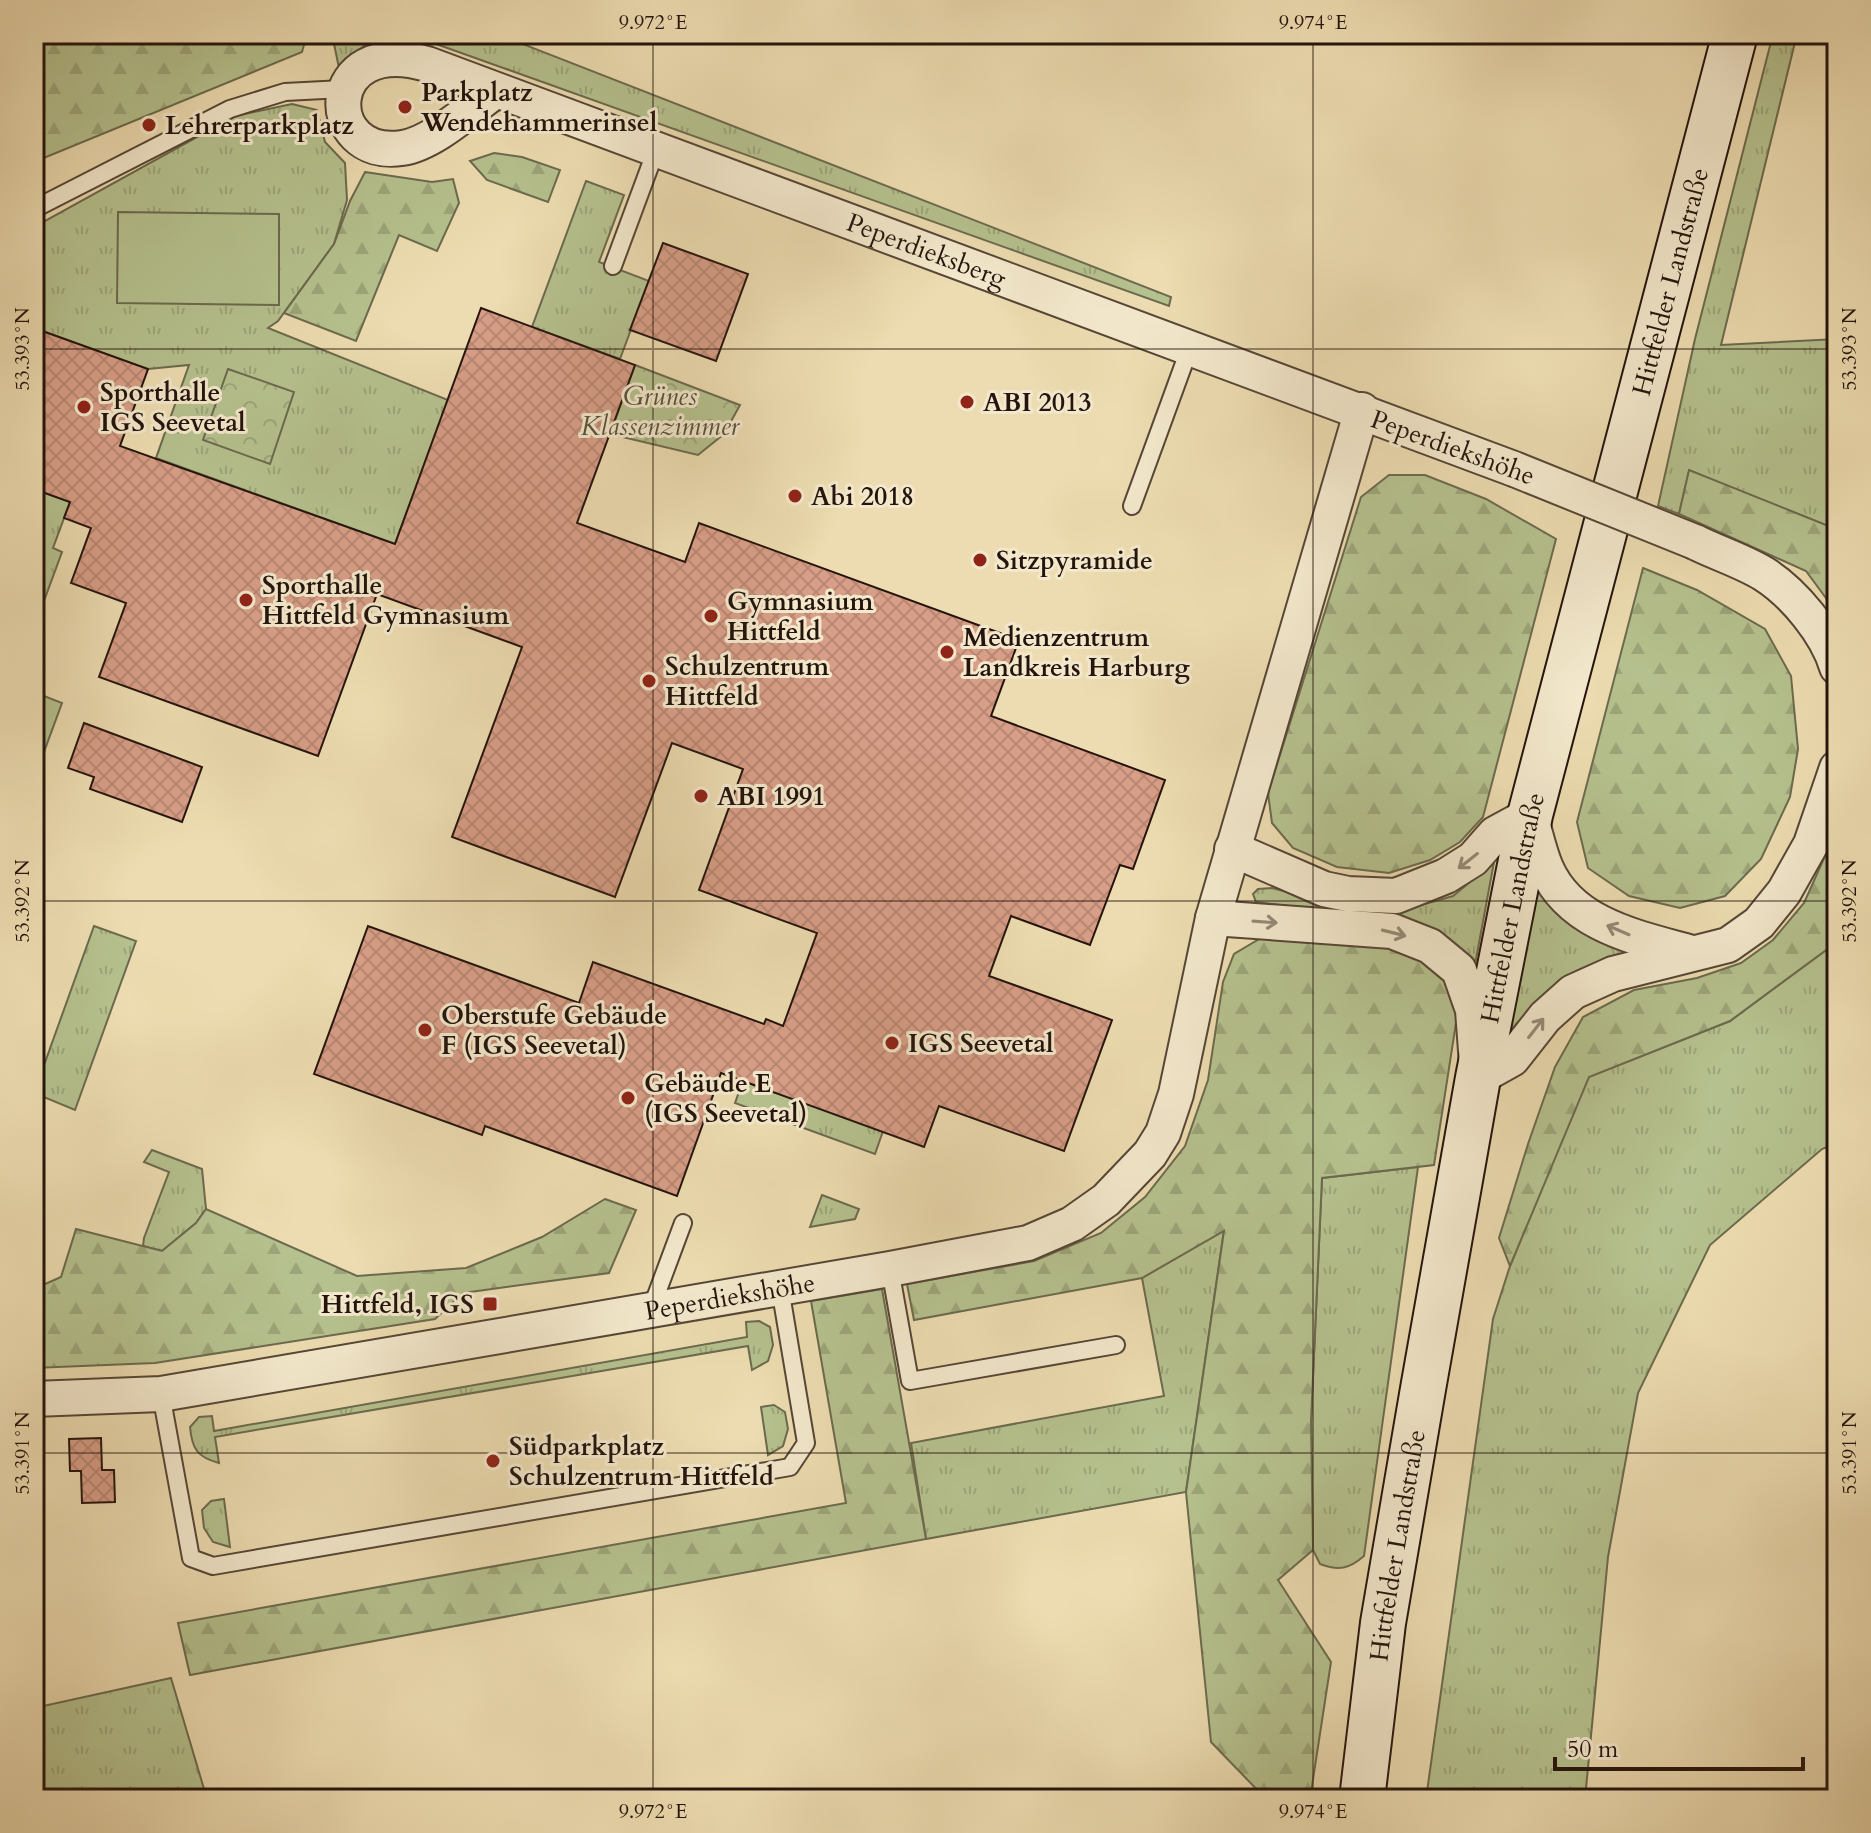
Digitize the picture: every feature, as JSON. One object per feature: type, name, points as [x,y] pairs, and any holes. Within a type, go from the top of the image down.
[{"type":"main road","name":"Hittfelder Landstraße","points":[[1362,1799],[1383,1623],[1478,1078],[1530,815],[1735,34]]},
{"type":"street","name":"Peperdieksberg","points":[[343,89],[357,71],[380,60],[405,58],[1362,410]]},
{"type":"street","points":[[343,89],[343,106],[357,138],[368,146],[383,148],[404,148],[434,135],[495,91]]},
{"type":"street","name":"Peperdiekshöhe","points":[[34,1399],[161,1394],[890,1269],[1028,1243],[1072,1224],[1106,1200],[1150,1154],[1163,1133],[1176,1094],[1213,918],[1362,410],[1695,542],[1764,575],[1807,612],[1834,656],[1837,667]]},
{"type":"street","points":[[1213,918],[1392,931],[1430,946],[1459,970],[1473,1010],[1478,1078],[1512,1059],[1545,1017],[1573,992],[1613,974],[1728,945],[1759,923],[1784,892],[1811,844],[1837,768]]},
{"type":"street","points":[[1232,849],[1324,889],[1348,894],[1396,896],[1446,876],[1473,859],[1495,834],[1530,815],[1547,870],[1569,901],[1589,918],[1628,935],[1693,953]]},
{"type":"lane","points":[[34,209],[230,109],[285,92],[343,89]]},
{"type":"lane","points":[[613,266],[656,150]]},
{"type":"lane","points":[[1132,506],[1190,347]]},
{"type":"lane","points":[[650,1311],[683,1223]]},
{"type":"lane","points":[[890,1269],[910,1381],[1116,1345]]},
{"type":"lane","points":[[161,1394],[191,1558],[213,1566],[228,1564],[790,1467],[806,1443],[780,1288]]},
{"type":"green space","points":[[34,34],[307,34],[302,52],[34,162]]},
{"type":"green space","points":[[332,34],[497,34],[1171,297],[1169,306],[411,35],[374,37],[339,68]]},
{"type":"green space","points":[[1773,34],[1797,34],[1721,345],[1837,339],[1837,538],[1826,525],[1689,471],[1679,514],[1658,506],[1695,339]]},
{"type":"green space","points":[[292,104],[317,110],[325,142],[345,163],[347,200],[334,244],[278,321],[268,328],[448,400],[395,544],[156,458],[189,365],[148,369],[34,328],[34,227],[235,116]]},
{"type":"green space","points":[[494,153],[522,157],[560,170],[548,202],[487,180],[470,161]]},
{"type":"green space","points":[[365,172],[432,182],[453,179],[459,203],[437,251],[399,235],[356,341],[284,313],[334,244]]},
{"type":"green space","points":[[586,181],[624,195],[599,262],[649,281],[620,359],[532,327]]},
{"type":"green space","points":[[118,212],[279,214],[279,305],[117,303]]},
{"type":"green space","name":"Grünes Klassenzimmer","points":[[635,365],[740,405],[724,434],[698,455],[610,434]]},
{"type":"green space","points":[[228,369],[294,392],[270,464],[203,440]]},
{"type":"green space","points":[[1689,470],[1826,525],[1837,538],[1837,613],[1806,571],[1679,514]]},
{"type":"green space","points":[[1389,475],[1425,475],[1486,499],[1556,539],[1483,817],[1460,842],[1430,860],[1389,873],[1337,867],[1293,848],[1272,823],[1268,793],[1361,497]]},
{"type":"green space","points":[[34,489],[70,502],[53,548],[62,552],[34,628]]},
{"type":"green space","points":[[1643,568],[1697,590],[1765,629],[1791,676],[1798,749],[1790,797],[1761,859],[1725,896],[1680,908],[1629,896],[1588,868],[1577,822]]},
{"type":"green space","points":[[34,692],[62,703],[34,779]]},
{"type":"green space","points":[[1834,836],[1837,836],[1837,942],[1730,1021],[1589,1077],[1510,1266],[1499,1238],[1555,1067],[1583,1017],[1634,990],[1697,978],[1741,963],[1773,940],[1804,903]]},
{"type":"green space","points":[[1494,862],[1474,970],[1459,947],[1436,931],[1381,918],[1256,902],[1253,894],[1258,889],[1272,888],[1355,909],[1400,911],[1453,896]]},
{"type":"green space","points":[[1536,887],[1570,922],[1641,953],[1580,969],[1552,988],[1509,1032]]},
{"type":"green space","points":[[94,926],[136,941],[75,1110],[34,1093]]},
{"type":"green space","points":[[1261,938],[1388,944],[1425,959],[1449,979],[1458,1010],[1434,1165],[1322,1178],[1311,1421],[1313,1550],[1278,1580],[1331,1662],[1310,1799],[1266,1799],[1211,1742],[1186,1492],[1224,1231],[1142,1278],[914,1320],[907,1284],[1034,1261],[1101,1233],[1145,1197],[1185,1146],[1208,1080],[1223,982],[1234,954]]},
{"type":"green space","points":[[1837,942],[1837,1143],[1822,1149],[1710,1245],[1638,1393],[1608,1557],[1585,1799],[1426,1799],[1493,1319],[1510,1266],[1588,1077],[1730,1021]]},
{"type":"green space","points":[[743,1081],[883,1131],[875,1154],[735,1103]]},
{"type":"green space","points":[[152,1150],[202,1169],[206,1209],[196,1223],[162,1251],[143,1246],[169,1172],[144,1162]]},
{"type":"green space","points":[[1418,1167],[1364,1556],[1344,1568],[1327,1566],[1320,1564],[1313,1550],[1311,1421],[1322,1178]]},
{"type":"green space","points":[[822,1195],[859,1209],[855,1219],[810,1227]]},
{"type":"green space","points":[[605,1199],[636,1210],[609,1273],[463,1293],[435,1319],[155,1363],[34,1368],[34,1289],[61,1277],[76,1229],[162,1251],[196,1223],[206,1209],[357,1276],[466,1268],[542,1237]]},
{"type":"green space","points":[[1224,1230],[1186,1492],[926,1539],[911,1443],[1164,1396],[1142,1278]]},
{"type":"green space","points":[[882,1289],[926,1539],[190,1675],[178,1623],[846,1503],[811,1301]]},
{"type":"green space","points":[[759,1321],[770,1327],[773,1345],[768,1361],[752,1370],[748,1346],[215,1437],[219,1463],[197,1451],[191,1435],[190,1427],[199,1417],[212,1416],[214,1431],[747,1337],[746,1322]]},
{"type":"green space","points":[[774,1405],[785,1412],[788,1429],[783,1446],[768,1455],[761,1407]]},
{"type":"green space","points":[[224,1499],[230,1547],[213,1542],[204,1528],[202,1510],[211,1501]]},
{"type":"green space","points":[[171,1678],[207,1799],[34,1799],[34,1708]]},
{"type":"building","points":[[663,243],[748,274],[716,361],[630,330]]},
{"type":"building","points":[[481,308],[635,365],[577,523],[685,562],[699,523],[1019,640],[991,716],[1165,780],[1133,869],[1120,865],[1090,945],[1011,916],[989,976],[1112,1020],[1064,1151],[939,1106],[924,1147],[721,1073],[677,1196],[485,1126],[482,1135],[314,1074],[368,926],[579,1003],[593,962],[764,1024],[766,1019],[783,1026],[817,933],[699,890],[743,769],[672,743],[615,897],[452,837],[522,647],[377,594],[318,756],[99,677],[126,603],[71,583],[91,528],[64,518],[70,502],[34,489],[34,328],[148,369],[120,446],[395,544]]},
{"type":"building","points":[[84,723],[202,767],[182,822],[90,789],[94,777],[68,768]]},
{"type":"building","points":[[101,1438],[102,1470],[114,1470],[115,1502],[82,1503],[81,1471],[70,1471],[69,1439]]},
{"type":"place","name":"Parkplatz Wendehammerinsel","points":[[405,107]]},
{"type":"place","name":"Lehrerparkplatz","points":[[149,125]]},
{"type":"place","name":"ABI 2013","points":[[967,402]]},
{"type":"place","name":"Sporthalle IGS Seevetal","points":[[84,407]]},
{"type":"place","name":"Abi 2018","points":[[795,496]]},
{"type":"place","name":"Sitzpyramide","points":[[980,560]]},
{"type":"place","name":"Sporthalle Hittfeld Gymnasium","points":[[246,600]]},
{"type":"place","name":"Gymnasium Hittfeld","points":[[711,616]]},
{"type":"place","name":"Medienzentrum Landkreis Harburg","points":[[947,652]]},
{"type":"place","name":"Schulzentrum Hittfeld","points":[[649,681]]},
{"type":"place","name":"ABI 1991","points":[[701,796]]},
{"type":"place","name":"Oberstufe Gebäude F (IGS Seevetal)","points":[[425,1030]]},
{"type":"place","name":"IGS Seevetal","points":[[892,1043]]},
{"type":"place","name":"Gebäude E (IGS Seevetal)","points":[[628,1098]]},
{"type":"place","name":"Hittfeld, IGS","points":[[490,1304]]},
{"type":"place","name":"Südparkplatz Schulzentrum Hittfeld","points":[[493,1461]]}]
